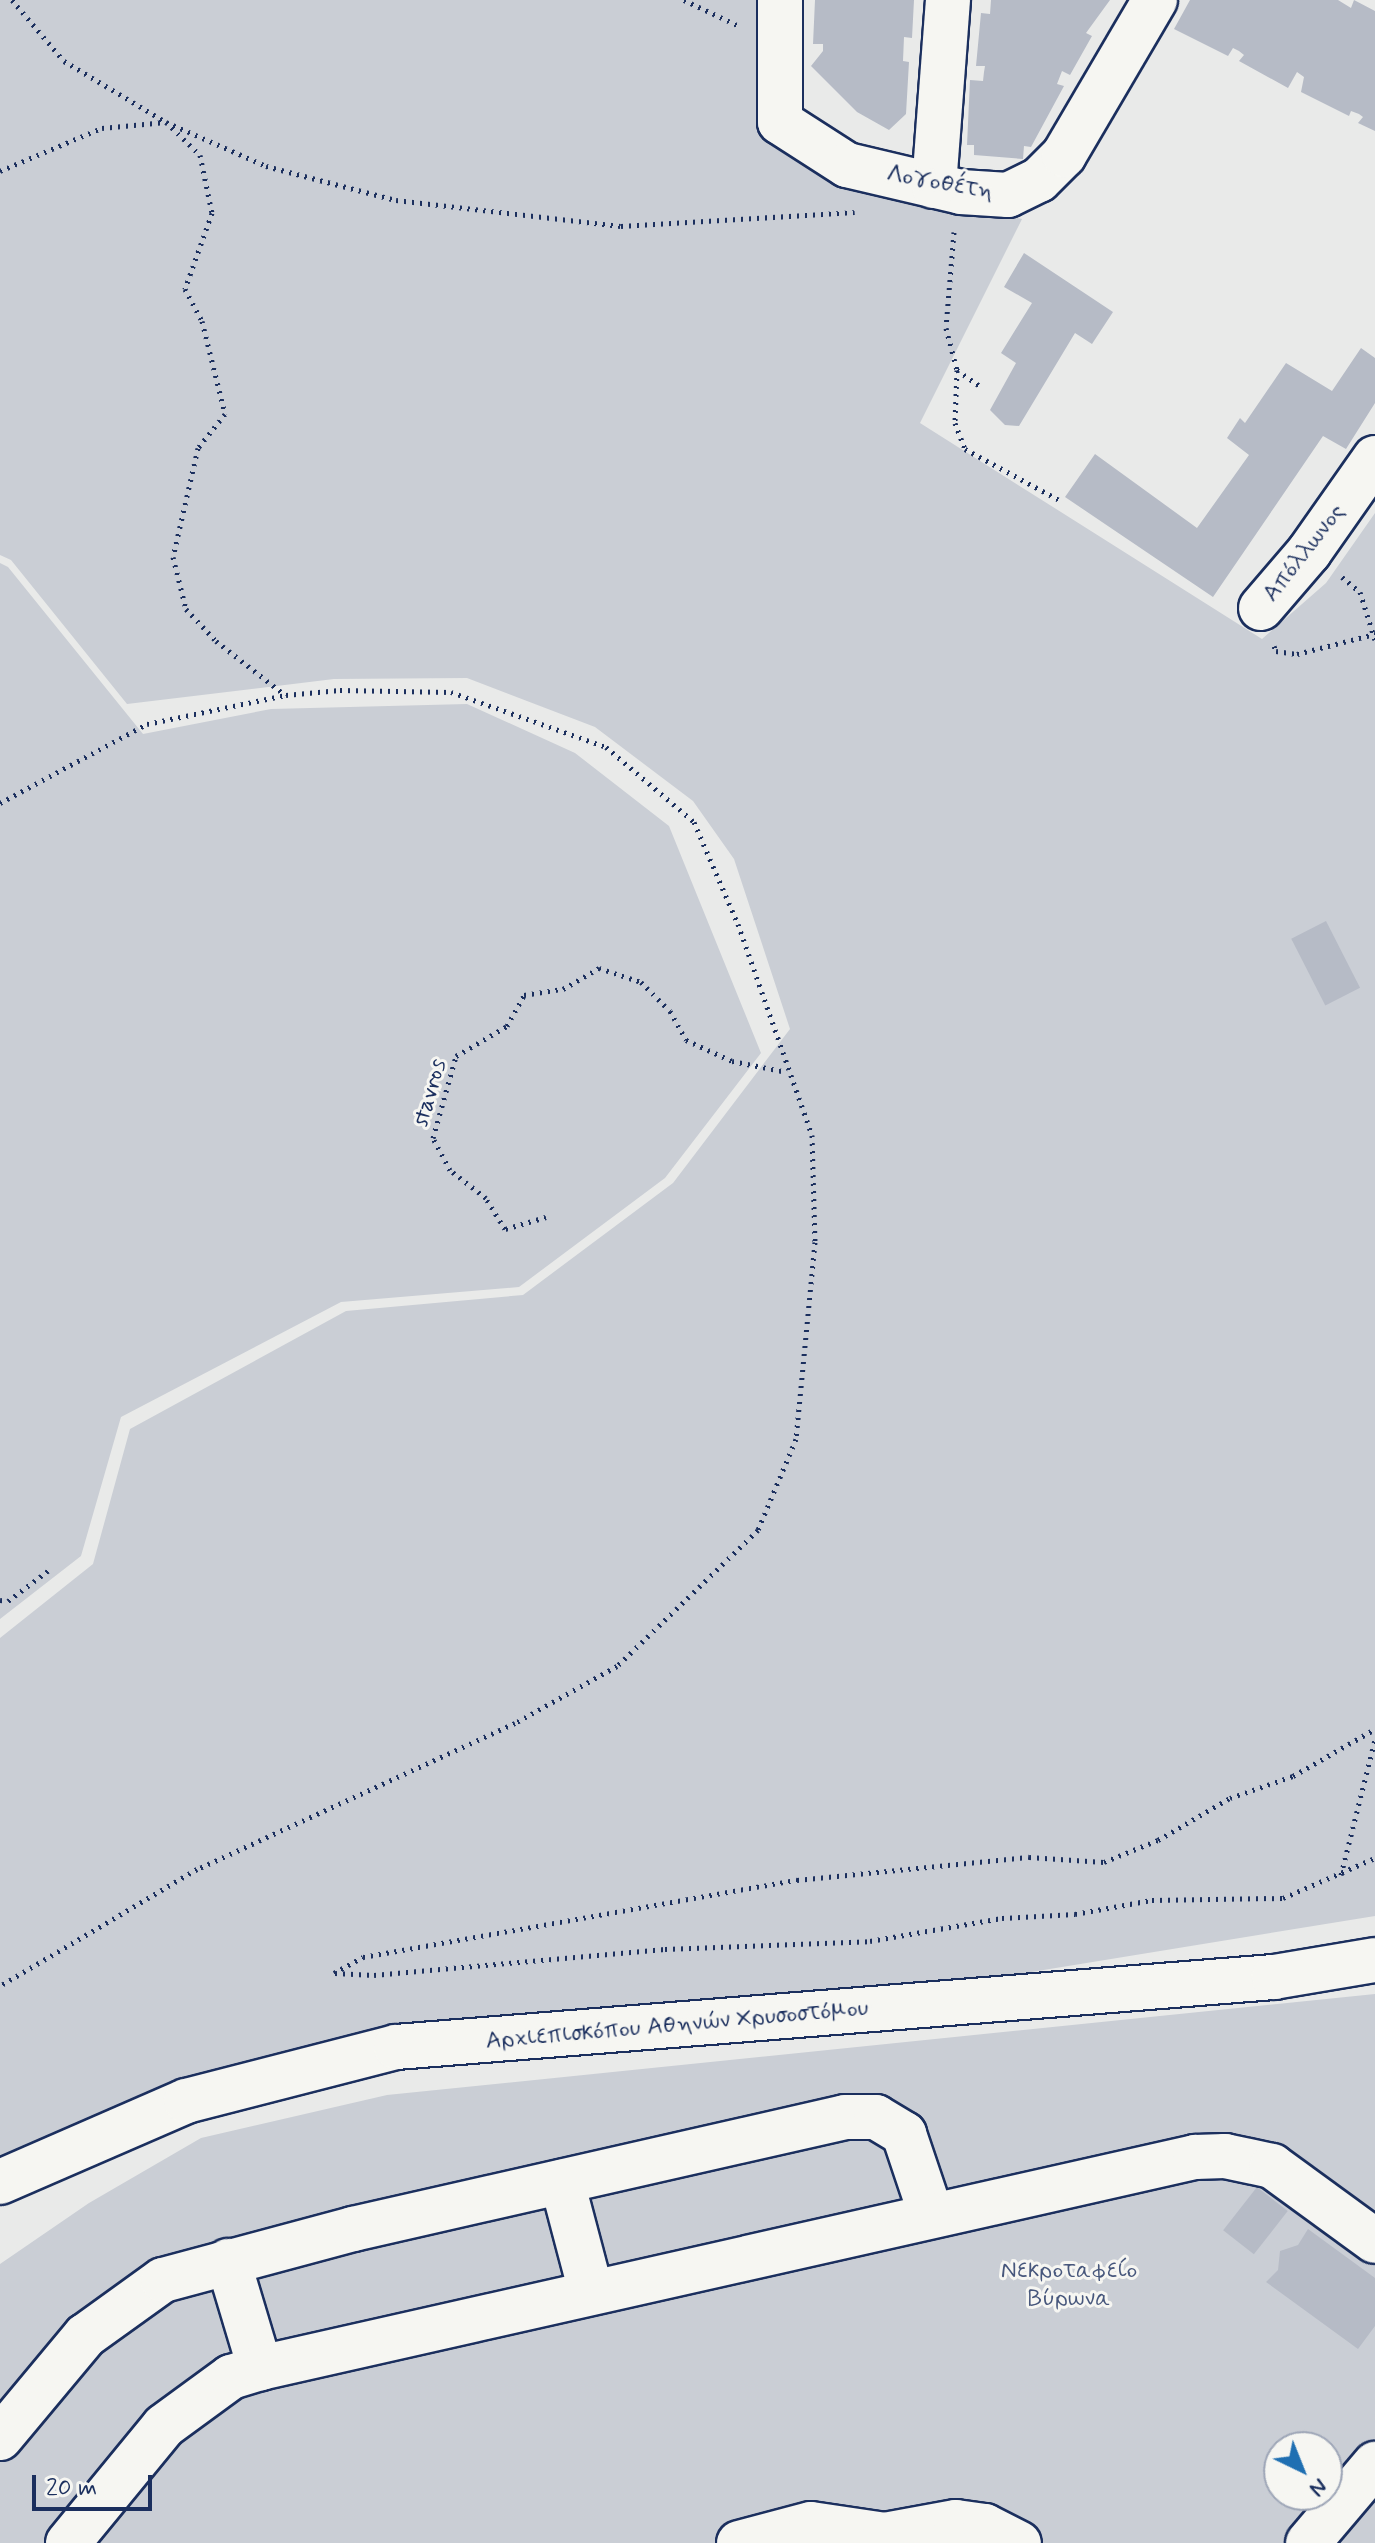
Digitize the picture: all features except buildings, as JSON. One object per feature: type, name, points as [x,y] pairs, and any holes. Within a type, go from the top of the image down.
[{"type":"street","points":[[948,0],[948,189]]},
{"type":"street","name":"Λογοθέτη","points":[[779,18],[780,122],[847,165],[948,189],[1008,195],[1039,180],[1064,155],[1155,0]]},
{"type":"street","name":"Απόλλωνος","points":[[1261,608],[1309,552],[1375,458]]},
{"type":"street","name":"Αρχιεπισκόπου Αθηνών Χρυσοστόμου","points":[[0,2182],[186,2101],[396,2047],[1274,1977],[1375,1960]]},
{"type":"street","points":[[0,2438],[85,2336],[124,2304],[163,2280],[228,2261],[845,2117],[876,2117],[904,2134],[931,2214]]},
{"type":"street","points":[[68,2543],[164,2426],[231,2377],[260,2368],[1153,2163],[1225,2156],[1272,2166],[1375,2241]]},
{"type":"street","points":[[562,2182],[591,2292]]},
{"type":"street","points":[[228,2261],[260,2368]]},
{"type":"street","points":[[1308,2543],[1368,2487]]},
{"type":"street","points":[[739,2543],[811,2524],[884,2539],[956,2522],[985,2526],[1019,2543]]},
{"type":"path","points":[[12,0],[64,61],[166,122],[266,166],[396,200],[467,211],[621,226],[867,212]]},
{"type":"path","points":[[684,0],[752,33],[779,18]]},
{"type":"path","points":[[0,171],[102,128],[166,122],[200,155],[212,213],[185,289],[202,321],[225,414],[198,448],[173,557],[186,609],[216,641],[286,695]]},
{"type":"path","points":[[948,189],[946,328],[957,370],[955,423],[965,449],[1061,501]]},
{"type":"path","points":[[957,370],[981,387]]},
{"type":"path","points":[[1261,608],[1276,651],[1297,654],[1374,636],[1360,592],[1309,552]]},
{"type":"path","points":[[0,803],[147,724],[286,695],[451,692],[606,747],[694,822],[738,924],[812,1135],[815,1242],[796,1439],[758,1530],[617,1666],[515,1723],[197,1869],[0,1986]]},
{"type":"path","name":"stavros","points":[[546,1217],[505,1229],[486,1198],[450,1170],[433,1138],[456,1056],[507,1026],[524,995],[563,989],[599,968],[641,982],[670,1011],[686,1040],[732,1061],[788,1073]]},
{"type":"path","points":[[0,1600],[8,1601],[49,1570]]},
{"type":"path","points":[[1375,1729],[1293,1776],[1230,1798],[1158,1840],[1104,1862],[1029,1857],[797,1880],[363,1957],[334,1973],[374,1975],[665,1949],[870,1941],[1002,1918],[1075,1914],[1152,1900],[1283,1898],[1341,1876],[1375,1858]]},
{"type":"path","points":[[1341,1876],[1375,1740]]},
{"type":"green space","points":[[0,0],[761,0],[764,102],[932,202],[1022,219],[920,423],[1262,639],[1326,583],[1375,513],[1375,1916],[933,1988],[527,2019],[0,2174],[0,1638],[93,1564],[130,1429],[346,1311],[523,1295],[673,1183],[790,1029],[734,859],[693,801],[595,727],[467,678],[334,679],[127,704],[11,560],[0,555]]},
{"type":"green space","points":[[0,563],[8,567],[143,734],[271,709],[467,704],[575,753],[669,826],[761,1053],[665,1178],[519,1287],[341,1302],[121,1417],[81,1556],[0,1619]]},
{"type":"green space","name":"Νεκροταφείο Βύρωνα","points":[[1375,1994],[1375,2543],[0,2543],[0,2264],[89,2203],[201,2138],[387,2095]]}]
